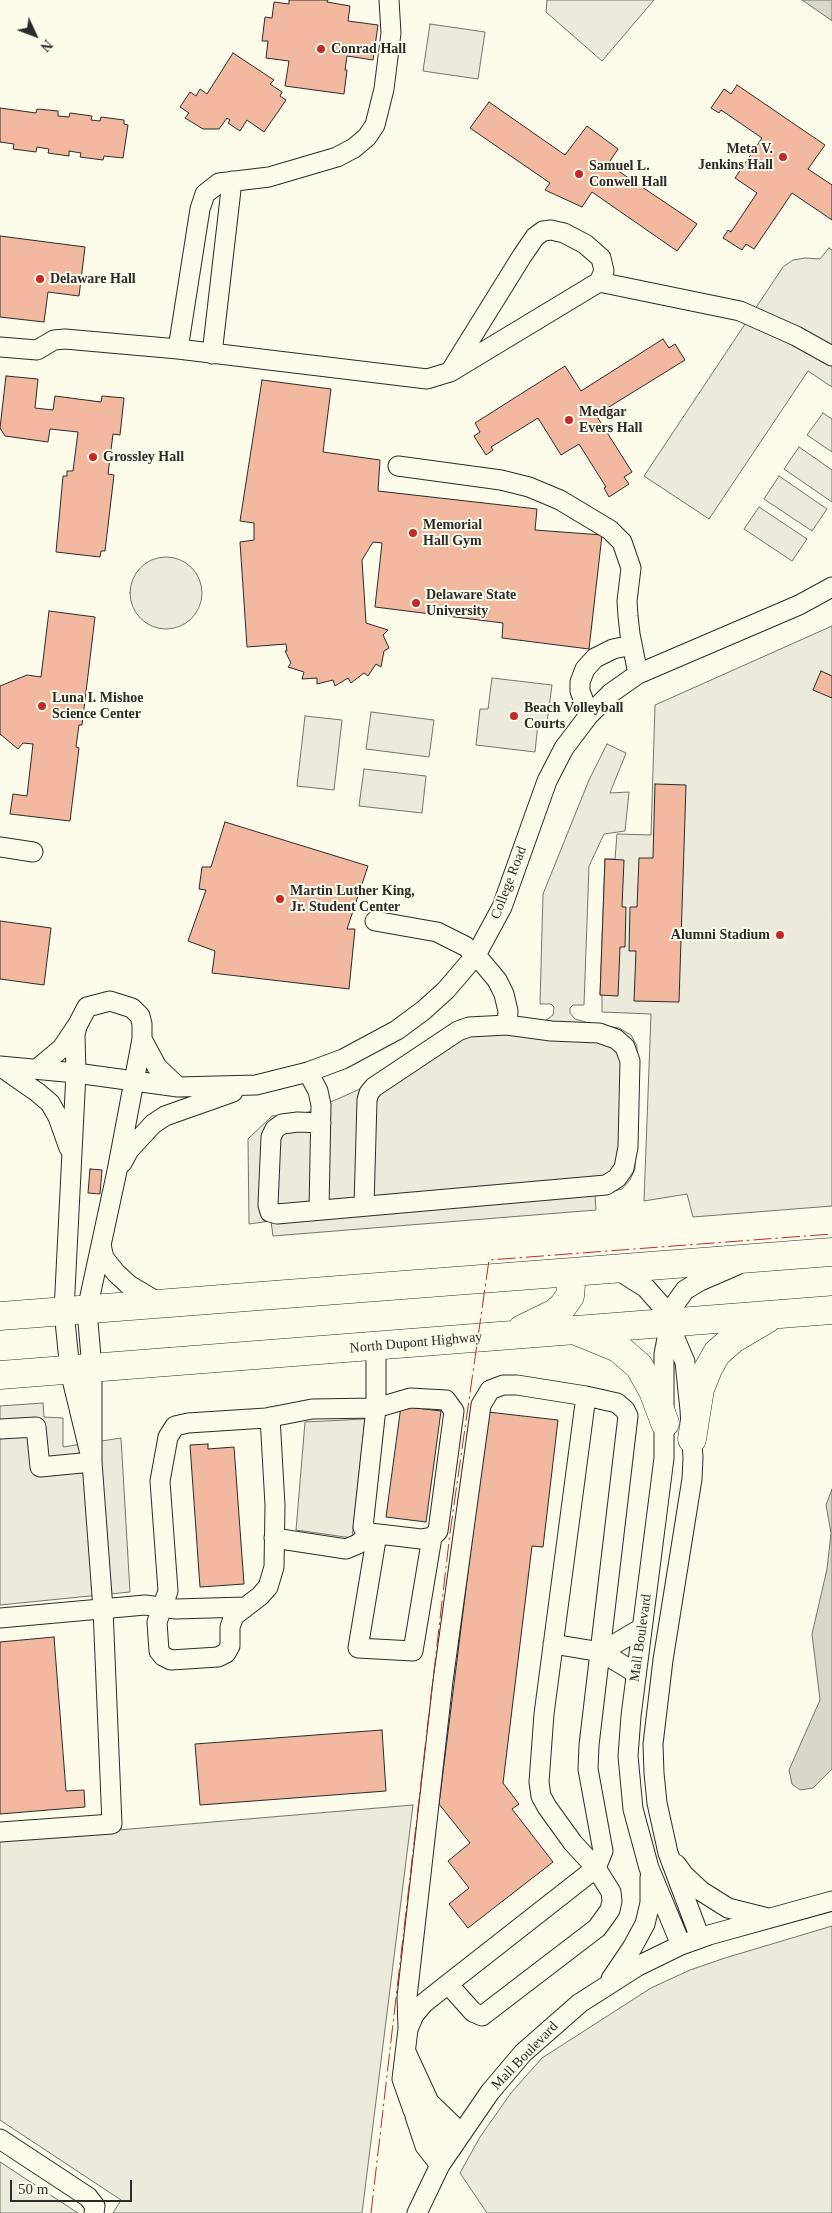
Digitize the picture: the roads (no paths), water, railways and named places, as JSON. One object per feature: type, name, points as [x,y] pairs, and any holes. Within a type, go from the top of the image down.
[{"type":"highway","points":[[0,1316],[832,1252]]},
{"type":"highway","points":[[507,1336],[555,1313],[563,1306],[570,1296],[572,1272]]},
{"type":"highway","name":"North Dupont Highway","points":[[0,1375],[832,1310]]},
{"type":"highway","points":[[692,1439],[700,1389],[708,1369],[718,1353],[732,1339],[774,1315]]},
{"type":"highway","points":[[576,1330],[618,1348],[638,1366],[653,1391],[665,1423]]},
{"type":"street","points":[[178,349],[203,198],[208,190],[214,185],[269,177],[336,157],[354,148],[368,137],[375,125],[384,89],[391,33],[384,1]]},
{"type":"street","points":[[212,354],[232,181]]},
{"type":"street","points":[[0,347],[37,350],[54,340],[65,339],[178,349],[427,379],[450,372],[600,282],[604,271],[602,258],[595,250],[564,232],[543,231],[535,237],[522,256],[450,372]]},
{"type":"street","points":[[600,282],[740,311],[796,336],[832,356]]},
{"type":"street","points":[[398,466],[501,480],[529,487],[560,500],[610,530],[622,542],[631,568],[627,601],[632,645],[638,674]]},
{"type":"street","name":"College Road","points":[[133,1082],[178,1087],[256,1085],[308,1072],[343,1059],[397,1030],[446,990],[476,955],[502,907],[548,781],[564,748],[589,715],[611,693],[638,674],[799,605],[832,587]]},
{"type":"street","points":[[589,715],[580,692],[580,682],[585,669],[595,658],[613,649],[632,645]]},
{"type":"street","points":[[0,848],[33,852]]},
{"type":"street","points":[[375,921],[437,932],[454,939],[476,955],[498,980],[508,1011],[507,1025]]},
{"type":"street","points":[[37,1069],[62,1048],[87,1007],[96,1003],[110,1001],[132,1008],[140,1016],[142,1039],[118,1171],[101,1246],[75,1311]]},
{"type":"street","points":[[321,1123],[298,1122],[282,1124],[275,1129],[271,1137],[268,1205],[270,1212],[277,1214],[606,1185],[617,1178],[624,1168],[628,1147],[630,1061],[626,1047],[616,1039],[599,1033],[551,1031],[507,1025],[469,1027],[458,1031],[374,1087],[369,1093],[367,1100],[364,1206]]},
{"type":"street","points":[[0,1832],[112,1824],[103,1609],[92,1462],[75,1311],[72,1159],[76,1073],[75,1035],[77,1026]]},
{"type":"street","points":[[142,1039],[157,1067],[178,1087]]},
{"type":"street","points":[[0,1066],[76,1073],[133,1082]]},
{"type":"street","points":[[0,1066],[37,1092],[50,1104],[58,1117],[72,1159]]},
{"type":"street","points":[[308,1072],[319,1098],[321,1123],[319,1210]]},
{"type":"street","points":[[118,1171],[129,1150],[153,1124],[165,1116],[256,1085]]},
{"type":"street","points":[[101,1246],[104,1258],[116,1274],[129,1285],[161,1304]]},
{"type":"street","name":"Mall Boulevard","points":[[681,1945],[650,1868],[639,1834],[630,1787],[628,1756],[636,1673],[662,1475],[665,1423],[664,1354],[675,1304],[685,1290],[700,1281],[752,1258]]},
{"type":"street","name":"Mall Boulevard","points":[[616,1269],[646,1288],[661,1305],[685,1362],[692,1439],[692,1479],[663,1660],[654,1744],[657,1803],[668,1853],[700,1938]]},
{"type":"street","points":[[270,1417],[274,1505],[274,1567],[268,1587],[260,1596],[234,1616],[230,1627],[230,1646],[226,1653],[218,1657],[171,1660],[163,1656],[159,1651],[157,1622],[168,1591],[160,1481],[168,1437],[176,1426],[188,1423],[270,1417],[312,1409],[376,1408],[410,1398],[446,1400],[454,1412],[438,1531],[432,1537],[421,1539],[374,1533],[363,1527],[376,1408],[376,1346]]},
{"type":"street","points":[[408,2029],[414,2015],[424,2003],[596,1868],[602,1851],[588,1769],[589,1745],[628,1416],[625,1410],[617,1403],[517,1385],[503,1385],[490,1390],[481,1405],[443,1681],[406,1997],[408,2029],[402,2079],[425,2146],[440,2166]]},
{"type":"street","points":[[448,1984],[473,2012],[482,2016],[597,1928],[610,1910],[611,1892],[596,1868],[573,1843],[541,1796],[539,1782],[544,1714],[586,1396]]},
{"type":"street","points":[[0,1429],[36,1427],[40,1467],[92,1462]]},
{"type":"street","points":[[374,1533],[358,1648],[413,1651],[432,1537]]},
{"type":"street","points":[[274,1538],[346,1549],[358,1544],[374,1533]]},
{"type":"street","points":[[0,1618],[145,1605],[176,1609],[244,1607]]},
{"type":"street","points":[[601,1652],[642,1628]]},
{"type":"street","points":[[553,1644],[601,1652],[636,1673]]},
{"type":"street","points":[[668,1853],[684,1876],[702,1891],[728,1908],[769,1918]]},
{"type":"street","points":[[607,1984],[632,1948],[645,1924],[650,1903],[650,1868]]},
{"type":"street","name":"Mall Boulevard","points":[[417,2213],[450,2149],[490,2092],[523,2054],[565,2015],[607,1984],[681,1945],[832,1901]]},
{"type":"street","points":[[406,2052],[429,2102],[461,2133]]},
{"type":"street","points":[[413,2110],[450,2149]]},
{"type":"street","points":[[0,2139],[88,2197],[95,2206],[94,2213]]},
{"type":"place","name":"Conrad Hall","points":[[321,49]]},
{"type":"place","name":"Meta V. Jenkins Hall","points":[[783,157]]},
{"type":"place","name":"Samuel L. Conwell Hall","points":[[579,174]]},
{"type":"place","name":"Delaware Hall","points":[[40,279]]},
{"type":"place","name":"Medgar Evers Hall","points":[[569,420]]},
{"type":"place","name":"Grossley Hall","points":[[93,457]]},
{"type":"place","name":"Memorial Hall Gym","points":[[413,533]]},
{"type":"place","name":"Delaware State University","points":[[416,603]]},
{"type":"place","name":"Luna I. Mishoe Science Center","points":[[42,706]]},
{"type":"place","name":"Beach Volleyball Courts","points":[[514,716]]},
{"type":"place","name":"Martin Luther King, Jr. Student Center","points":[[280,899]]},
{"type":"place","name":"Alumni Stadium","points":[[780,935]]}]
